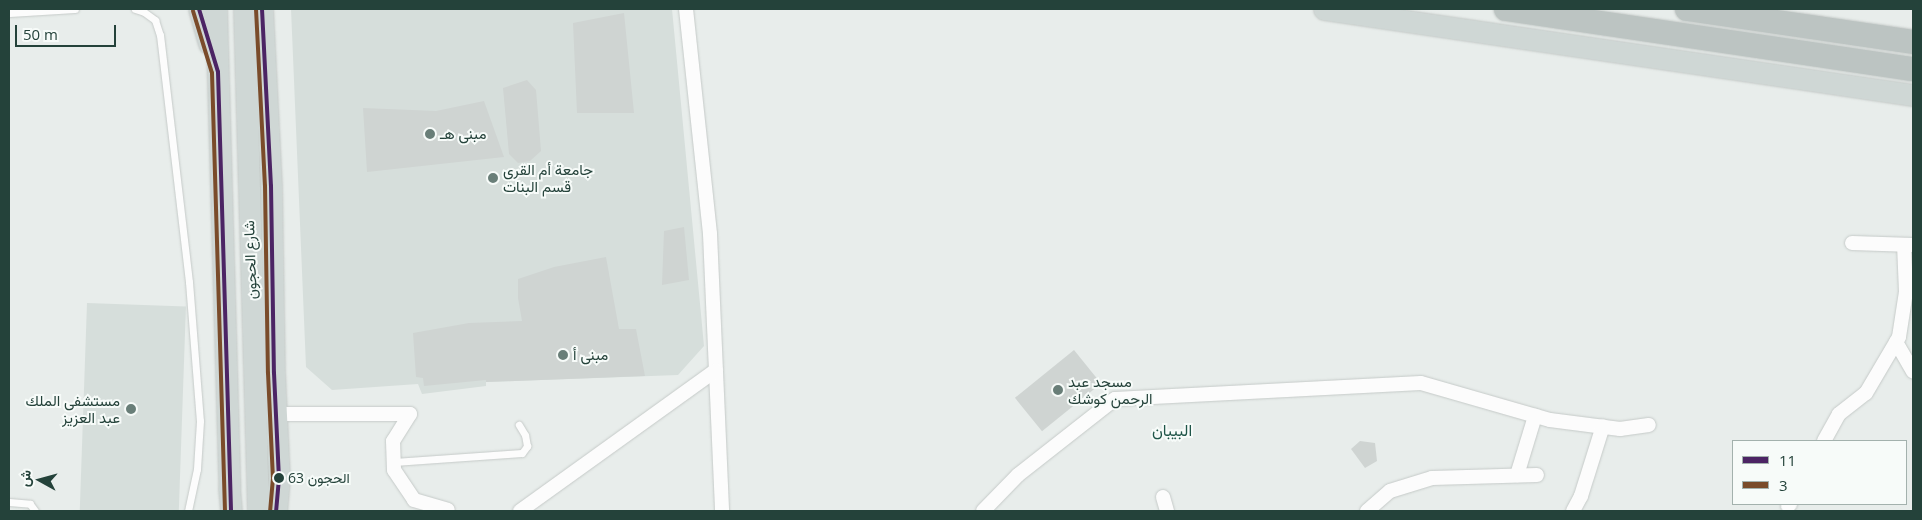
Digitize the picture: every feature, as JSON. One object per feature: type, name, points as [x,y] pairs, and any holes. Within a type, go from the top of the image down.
[{"type":"highway","points":[[1506,9],[1913,69]]},
{"type":"highway","points":[[1687,9],[1913,42]]},
{"type":"main road","points":[[199,9],[218,72]]},
{"type":"main road","points":[[216,9],[231,511]]},
{"type":"main road","name":"شارع الحجون","points":[[229,9],[248,482],[258,511]]},
{"type":"main road","name":"شارع الحجون","points":[[242,511],[248,482],[244,9]]},
{"type":"main road","points":[[262,9],[271,186],[279,478],[276,511]]},
{"type":"main road","points":[[264,50],[268,9]]},
{"type":"main road","points":[[1324,9],[1913,95]]},
{"type":"street","points":[[686,9],[710,234],[722,511]]},
{"type":"street","points":[[1825,440],[1839,414],[1866,393],[1896,342],[1906,292],[1909,245],[1852,243]]},
{"type":"street","points":[[1896,342],[1913,371]]},
{"type":"street","points":[[520,511],[716,370]]},
{"type":"street","points":[[983,511],[1018,475],[1115,399],[1421,383],[1550,420],[1620,428],[1649,425]]},
{"type":"street","points":[[276,414],[410,414],[393,441],[394,470],[414,500],[448,510],[446,511]]},
{"type":"street","points":[[1517,475],[1535,416]]},
{"type":"street","points":[[1573,511],[1581,496],[1603,426]]},
{"type":"street","points":[[1367,511],[1390,491],[1432,478],[1537,475]]},
{"type":"street","points":[[1163,497],[1167,511]]},
{"type":"lane","points":[[9,13],[75,9]]},
{"type":"lane","points":[[135,9],[144,12],[155,20],[160,35],[189,282],[200,421],[197,469],[188,511]]},
{"type":"lane","points":[[394,462],[522,453],[527,446],[525,435],[518,425]]},
{"type":"lane","points":[[9,502],[30,504],[35,511]]},
{"type":"shaded area","name":"جامعة أم القرى قسم البنات","points":[[291,9],[672,9],[704,346],[678,375],[486,382],[486,386],[422,394],[418,384],[332,390],[306,367]]},
{"type":"shaded area","name":"مستشفى الملك عبد العزيز","points":[[87,303],[186,306],[179,511],[80,511]]},
{"type":"building","points":[[624,13],[634,113],[577,113],[573,23]]},
{"type":"building","points":[[527,80],[536,90],[541,151],[530,161],[518,163],[509,154],[503,88]]},
{"type":"building","name":"مبنى هـ","points":[[484,101],[504,157],[367,172],[363,108],[436,111]]},
{"type":"building","points":[[684,227],[689,280],[662,285],[664,231]]},
{"type":"building","points":[[606,257],[619,329],[636,329],[645,376],[486,382],[486,380],[424,386],[423,378],[416,377],[413,333],[469,323],[522,321],[518,298],[518,279],[554,267]]},
{"type":"building","name":"مسجد عبد الرحمن كوشك","points":[[1074,350],[1101,383],[1042,431],[1015,398]]},
{"type":"building","points":[[1360,441],[1375,443],[1377,461],[1365,468],[1351,449]]},
{"type":"transit line","name":"11","points":[[199,9],[218,72],[231,511]]},
{"type":"transit line","name":"3","points":[[256,9],[265,186],[268,373],[273,478],[270,510]]},
{"type":"transit line","name":"11","points":[[262,9],[271,186],[274,373],[279,478],[276,511]]},
{"type":"transit line","name":"3","points":[[193,11],[212,73],[225,511]]},
{"type":"place","name":"مبنى هـ","points":[[430,134]]},
{"type":"place","name":"جامعة أم القرى قسم البنات","points":[[493,178]]},
{"type":"place","name":"مبنى أ","points":[[563,355]]},
{"type":"place","name":"مسجد عبد الرحمن كوشك","points":[[1058,390]]},
{"type":"place","name":"مستشفى الملك عبد العزيز","points":[[131,409]]},
{"type":"place","name":"الحجون 63","points":[[279,478]]},
{"type":"district","name":"البيبان","points":[[1172,430]]}]
